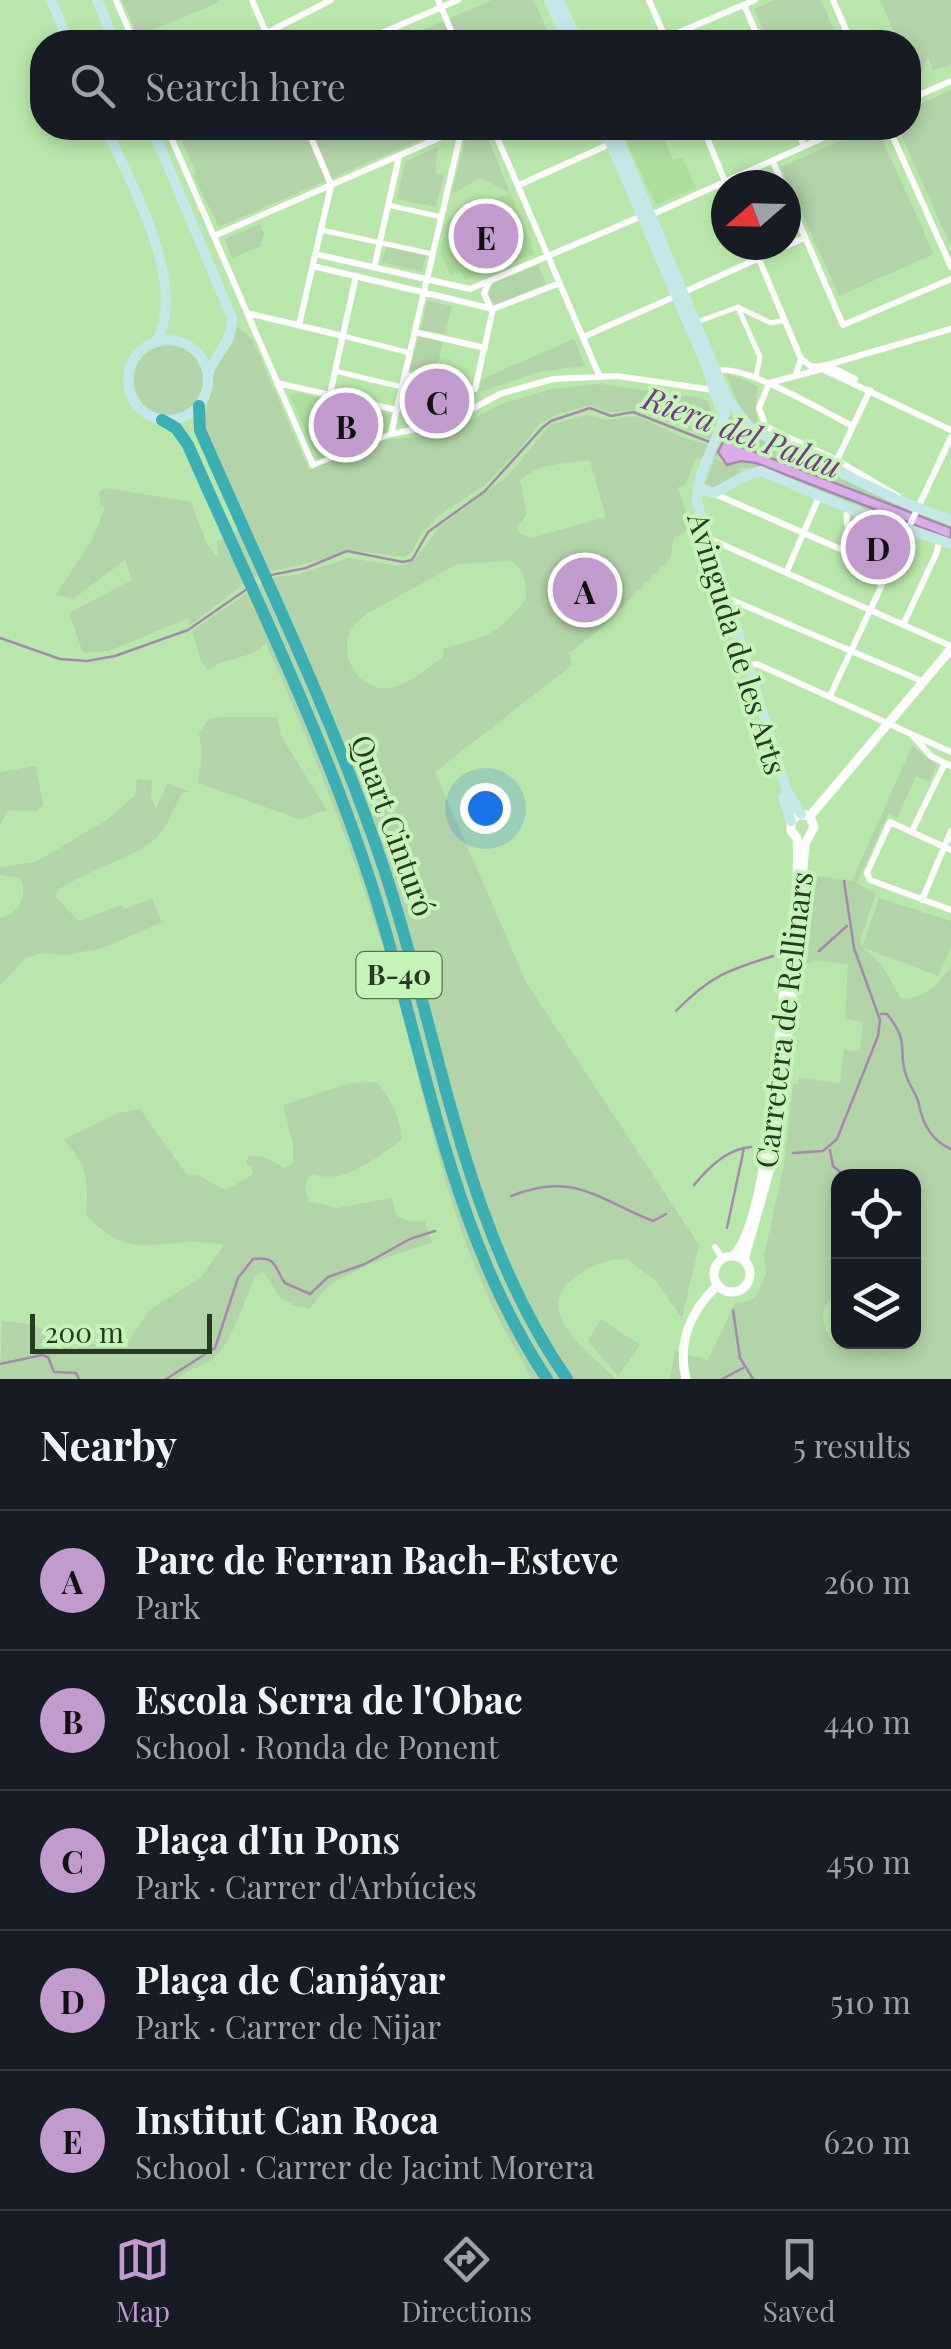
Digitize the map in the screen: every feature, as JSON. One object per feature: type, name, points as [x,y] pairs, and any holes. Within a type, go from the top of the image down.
[{"type":"highway","name":"Quart Cinturó","points":[[198,406],[200,430],[371,832],[418,980],[470,1174],[508,1273],[567,1379]]},
{"type":"highway","name":"Quart Cinturó","points":[[162,420],[176,428],[188,445],[335,783],[370,877],[451,1172],[506,1316],[547,1379]]},
{"type":"highway","points":[[544,1337],[576,1379]]},
{"type":"highway","points":[[525,1349],[538,1379]]},
{"type":"main road","points":[[50,0],[64,30]]},
{"type":"main road","points":[[97,0],[110,30]]},
{"type":"main road","points":[[550,0],[563,30]]},
{"type":"main road","points":[[559,0],[573,30]]},
{"type":"main road","points":[[111,140],[160,259],[166,313],[156,342],[135,358],[128,384],[139,408],[162,420],[182,418],[198,406],[206,393],[215,358],[230,338],[232,318],[157,140]]},
{"type":"main road","points":[[609,140],[647,216]]},
{"type":"main road","points":[[618,140],[693,336],[721,394],[742,419],[756,431],[951,520]]},
{"type":"main road","points":[[680,294],[719,368],[721,422],[703,461],[706,491],[755,471],[945,542]]},
{"type":"main road","points":[[693,336],[708,361],[719,368]]},
{"type":"main road","points":[[156,342],[175,341],[192,348],[208,374]]},
{"type":"main road","name":"Avinguda de les Arts","points":[[703,461],[692,496],[693,514],[800,817]]},
{"type":"main road","name":"Avinguda de les Arts","points":[[706,491],[698,506],[744,665]]},
{"type":"street","points":[[116,0],[129,30]]},
{"type":"street","points":[[252,0],[265,30]]},
{"type":"street","points":[[272,30],[331,0]]},
{"type":"street","points":[[385,30],[440,4],[458,0]]},
{"type":"street","points":[[649,0],[662,30]]},
{"type":"street","points":[[833,0],[847,30]]},
{"type":"street","points":[[688,30],[746,2],[756,30]]},
{"type":"street","points":[[440,4],[451,30]]},
{"type":"street","points":[[921,94],[951,81]]},
{"type":"street","points":[[172,140],[313,466],[391,434],[451,421],[490,398],[531,384],[599,375],[721,394]]},
{"type":"street","points":[[299,325],[331,185],[311,140]]},
{"type":"street","points":[[214,236],[436,140]]},
{"type":"street","points":[[391,434],[460,140]]},
{"type":"street","points":[[498,140],[599,375]]},
{"type":"street","points":[[708,140],[721,170]]},
{"type":"street","points":[[801,140],[804,146]]},
{"type":"street","points":[[755,170],[818,140]]},
{"type":"street","points":[[894,140],[951,267]]},
{"type":"street","points":[[518,185],[611,144]]},
{"type":"street","points":[[374,268],[399,156]]},
{"type":"street","points":[[773,162],[776,170]]},
{"type":"street","points":[[315,254],[470,289],[711,189]]},
{"type":"street","points":[[388,205],[442,217]]},
{"type":"street","points":[[321,230],[433,254]]},
{"type":"street","points":[[801,230],[843,325],[951,279]]},
{"type":"street","points":[[583,337],[754,260]]},
{"type":"street","points":[[759,260],[801,359],[812,367],[951,329]]},
{"type":"street","points":[[313,266],[492,308],[560,284]]},
{"type":"street","points":[[330,394],[356,276]]},
{"type":"street","points":[[405,375],[470,390],[476,388],[492,308],[484,294],[490,282]]},
{"type":"street","points":[[697,322],[738,307],[771,323],[785,320]]},
{"type":"street","points":[[738,307],[760,357],[756,376]]},
{"type":"street","points":[[246,313],[410,353]]},
{"type":"street","points":[[415,332],[485,348]]},
{"type":"street","points":[[796,374],[801,359]]},
{"type":"street","points":[[828,365],[951,431]]},
{"type":"street","points":[[719,368],[756,376],[853,426]]},
{"type":"street","points":[[902,500],[837,460],[763,422],[759,408],[769,383],[819,368],[951,431]]},
{"type":"street","points":[[335,371],[402,387]]},
{"type":"street","points":[[276,383],[397,410]]},
{"type":"street","points":[[837,460],[870,390]]},
{"type":"street","points":[[394,422],[416,428]]},
{"type":"street","points":[[830,696],[951,431]]},
{"type":"street","points":[[706,491],[863,559]]},
{"type":"street","points":[[786,570],[820,496]]},
{"type":"street","points":[[848,508],[845,521],[863,559],[881,584]]},
{"type":"street","points":[[708,538],[951,647],[800,817],[791,831],[802,838],[814,827],[800,817]]},
{"type":"street","points":[[903,625],[945,542]]},
{"type":"street","points":[[726,598],[922,680]]},
{"type":"street","points":[[744,665],[758,664],[951,752]]},
{"type":"street","points":[[910,734],[948,765],[912,831]]},
{"type":"street","points":[[928,752],[928,746],[935,744]]},
{"type":"street","points":[[947,848],[890,822],[867,873],[870,880],[951,910]]},
{"type":"street","points":[[922,900],[951,831]]},
{"type":"street","name":"Carretera de Rellinars","points":[[734,1255],[748,1226],[767,1144],[802,838]]},
{"type":"street","name":"Carretera de Rellinars","points":[[744,1260],[774,1154],[802,838]]},
{"type":"street","points":[[715,1247],[722,1258]]},
{"type":"street","points":[[734,1255],[744,1260],[750,1274],[744,1288],[728,1292],[718,1286],[714,1270],[722,1258],[734,1255]]},
{"type":"street","points":[[686,1379],[682,1358],[687,1328],[705,1298],[718,1286]]},
{"type":"shaded area","points":[[122,0],[220,2],[152,30],[135,30]]},
{"type":"shaded area","points":[[492,0],[534,0],[547,30],[423,30]]},
{"type":"shaded area","points":[[775,0],[821,0],[834,30],[764,30],[754,9]]},
{"type":"shaded area","points":[[880,0],[951,0],[951,65],[933,70],[928,57],[921,71],[921,30],[893,30]]},
{"type":"shaded area","points":[[951,90],[951,247],[903,140],[921,140],[921,104]]},
{"type":"shaded area","points":[[182,140],[420,140],[219,227],[193,175],[196,173]]},
{"type":"shaded area","points":[[465,140],[489,140],[510,193],[480,178],[451,195]]},
{"type":"shaded area","points":[[665,140],[673,160],[682,157],[696,188],[656,205],[626,141]]},
{"type":"shaded area","points":[[843,140],[882,140],[934,254],[839,296],[801,211],[801,170],[781,167]]},
{"type":"shaded area","points":[[438,147],[435,173],[444,175],[436,207],[397,199],[405,162]]},
{"type":"shaded area","points":[[510,193],[535,254],[465,280],[461,272],[450,275],[440,253],[447,220]]},
{"type":"shaded area","points":[[260,224],[264,233],[261,246],[232,258],[224,239]]},
{"type":"shaded area","points":[[386,246],[426,256],[422,272],[382,262]]},
{"type":"shaded area","points":[[538,265],[546,284],[496,305],[488,298],[490,285]]},
{"type":"shaded area","points":[[427,301],[452,306],[445,334],[421,330]]},
{"type":"shaded area","points":[[236,326],[252,339],[309,470],[384,440],[442,435],[504,403],[552,389],[600,384],[701,398],[708,401],[713,414],[735,418],[751,433],[908,509],[907,513],[638,410],[608,412],[590,405],[555,415],[538,425],[485,485],[437,517],[404,557],[347,550],[272,571],[249,580],[189,626],[189,618],[109,651],[83,653],[69,613],[132,580],[125,560],[73,599],[56,595],[91,541],[105,508],[99,493],[105,488],[191,502],[206,542],[218,558],[217,542],[248,526],[217,461],[206,422],[216,368],[233,341]]},
{"type":"shaded area","points":[[419,336],[443,342],[435,378],[409,370]]},
{"type":"shaded area","points":[[574,339],[585,366],[543,371],[479,392],[482,379]]},
{"type":"shaded area","points":[[169,345],[194,355],[204,380],[194,405],[169,415],[144,405],[134,380],[144,355]]},
{"type":"shaded area","points":[[726,373],[758,386],[755,411],[761,429],[754,428],[739,406]]},
{"type":"shaded area","points":[[416,381],[466,393],[469,401],[434,418],[403,419],[407,398],[412,398]]},
{"type":"shaded area","points":[[298,393],[391,414],[387,436],[319,462],[290,396]]},
{"type":"shaded area","points":[[587,415],[607,420],[637,416],[684,438],[720,448],[720,456],[696,459],[685,486],[678,487],[691,528],[674,538],[670,559],[598,631],[569,653],[572,665],[435,772],[526,982],[699,1245],[682,1318],[656,1281],[627,1259],[593,1266],[562,1290],[558,1304],[561,1318],[580,1345],[615,1379],[532,1379],[474,1264],[445,1180],[375,922],[332,801],[266,643],[208,670],[201,661],[192,631],[269,578],[296,575],[348,558],[398,566],[413,562],[440,526],[509,475],[551,424]],"holes":[[[590,461],[606,517],[531,538],[520,534],[517,527],[527,514],[520,480],[544,467]],[[511,561],[524,577],[526,599],[499,627],[444,648],[442,658],[394,687],[376,687],[353,669],[348,640],[353,627],[368,613],[457,564]]]},
{"type":"shaded area","name":"Riera del Palau","points":[[724,440],[951,528],[951,539],[756,463],[741,461],[727,465],[718,452]]},
{"type":"shaded area","points":[[715,458],[727,465],[756,463],[892,518],[758,467],[737,468],[741,473],[715,488],[705,484]]},
{"type":"shaded area","points":[[853,517],[895,534],[897,538],[882,570],[867,555],[849,520]]},
{"type":"shaded area","points":[[277,717],[281,736],[327,810],[299,819],[198,783],[202,753],[199,733],[209,719]]},
{"type":"shaded area","points":[[912,746],[937,765],[930,782],[916,776],[897,818],[888,814],[857,883],[876,894],[860,940],[862,947],[881,964],[901,998],[916,997],[929,990],[951,966],[951,1379],[670,1379],[675,1351],[708,1360],[735,1303],[757,1295],[766,1274],[764,1256],[784,1165],[793,1084],[798,1084],[799,1078],[840,1083],[844,1050],[860,1051],[863,1022],[845,1019],[848,964],[816,960],[807,964],[816,876],[852,881]]},
{"type":"shaded area","points":[[36,766],[43,805],[37,811],[9,810],[0,824],[0,772]]},
{"type":"shaded area","points":[[137,779],[152,781],[151,797],[156,809],[168,783],[189,792],[182,793],[151,843],[69,883],[58,890],[56,897],[78,921],[152,898],[162,922],[100,949],[64,955],[42,953],[26,958],[0,985],[0,918],[17,908],[23,898],[23,885],[20,878],[0,875],[0,867],[36,862],[108,819],[135,795]]},
{"type":"shaded area","points":[[879,898],[951,921],[951,947],[938,976],[862,947]]},
{"type":"shaded area","points":[[376,1082],[394,1109],[402,1140],[348,1173],[325,1177],[314,1174],[307,1178],[305,1190],[309,1201],[337,1208],[392,1198],[396,1216],[412,1222],[425,1221],[432,1243],[346,1276],[324,1291],[309,1309],[280,1297],[263,1271],[256,1276],[223,1348],[213,1359],[177,1379],[0,1379],[2,1321],[40,1328],[74,1348],[92,1344],[125,1347],[149,1310],[200,1278],[224,1245],[135,1245],[103,1231],[86,1214],[85,1174],[77,1156],[63,1140],[118,1113],[140,1109],[187,1175],[198,1175],[225,1190],[252,1175],[253,1170],[246,1163],[249,1155],[267,1158],[284,1168],[293,1164],[293,1144],[283,1105],[349,1083]]},
{"type":"shaded area","points":[[601,1319],[640,1345],[618,1376],[588,1341]]},
{"type":"waterway","name":"Riera del Palau","points":[[271,575],[306,568],[347,551],[403,562],[412,560],[428,532],[485,491],[542,428],[590,408],[611,416],[633,412],[712,443]]},
{"type":"waterway","name":"Riera del Palau","points":[[0,638],[60,659],[87,661],[115,656],[188,630],[247,589]]},
{"type":"waterway","points":[[793,1153],[823,1151],[837,1139],[878,1036],[880,1020],[854,948],[844,881]]},
{"type":"waterway","points":[[819,951],[847,926]]},
{"type":"waterway","points":[[676,1011],[720,976],[773,956]]},
{"type":"waterway","points":[[881,1014],[887,1014],[899,1032],[906,1075],[926,1126],[951,1149]]},
{"type":"waterway","points":[[694,1185],[726,1155],[751,1147]]},
{"type":"waterway","points":[[727,1228],[744,1148]]},
{"type":"waterway","points":[[830,1150],[837,1169]]},
{"type":"waterway","points":[[511,1196],[552,1186],[569,1187],[653,1221],[666,1214]]},
{"type":"waterway","points":[[166,1379],[215,1348],[238,1278],[253,1259],[271,1261],[285,1283],[310,1294],[328,1277],[435,1231]]},
{"type":"waterway","points":[[733,1310],[740,1358],[753,1379]]},
{"type":"waterway","points":[[0,1364],[42,1355],[48,1357],[54,1372],[76,1373],[79,1379]]},
{"type":"waterway","points":[[722,1379],[743,1368]]},
{"type":"place","name":"Institut Can Roca","points":[[486,236]]},
{"type":"place","name":"Plaça d'Iu Pons","points":[[437,401]]},
{"type":"place","name":"Escola Serra de l'Obac","points":[[346,425]]},
{"type":"place","name":"Plaça de Canjáyar","points":[[878,547]]},
{"type":"place","name":"Parc de Ferran Bach-Esteve","points":[[585,590]]}]
